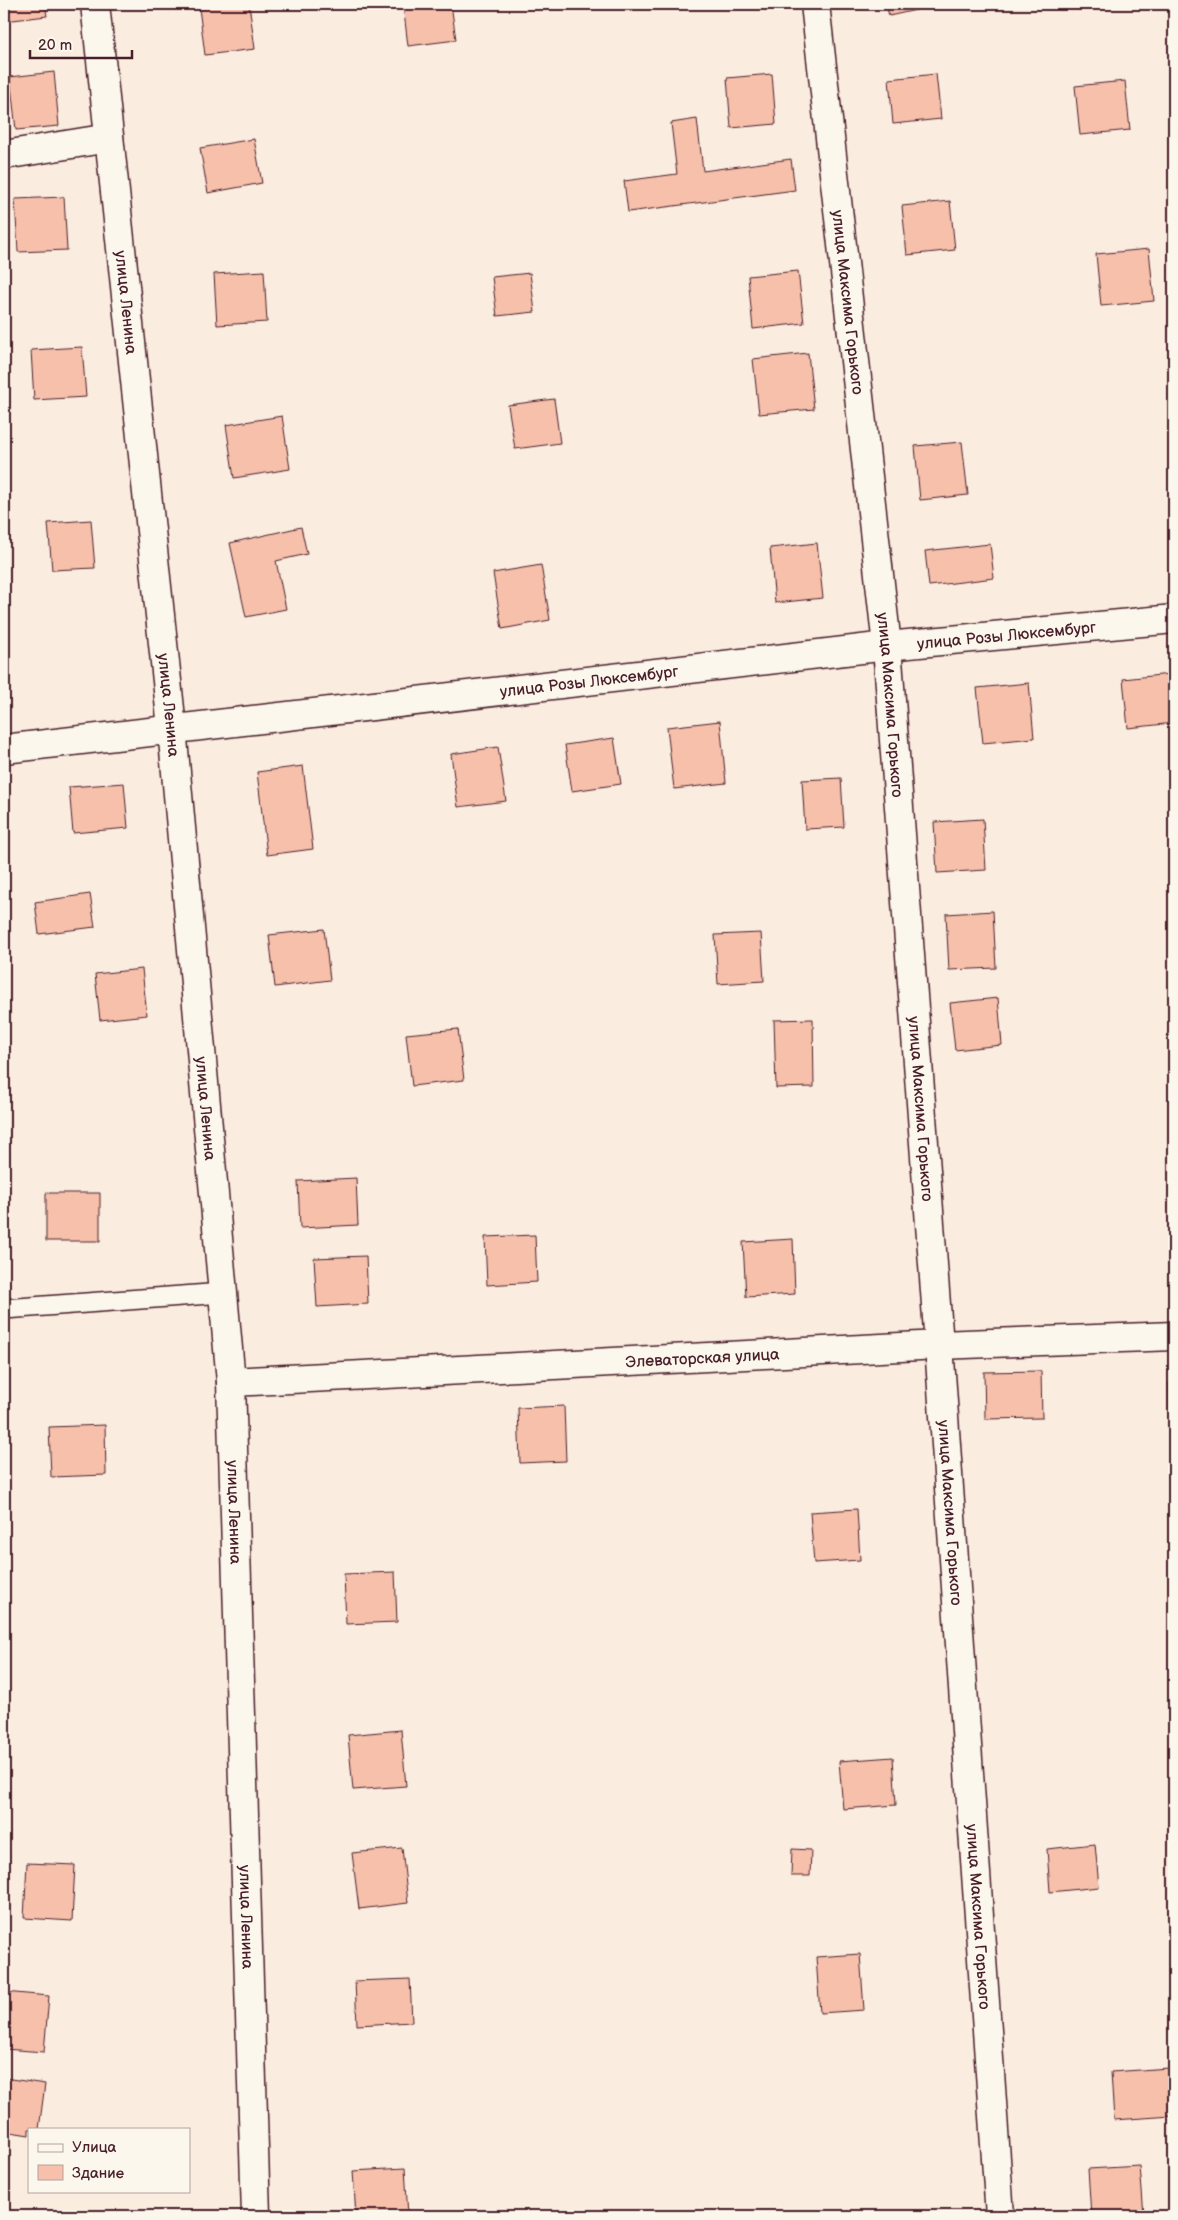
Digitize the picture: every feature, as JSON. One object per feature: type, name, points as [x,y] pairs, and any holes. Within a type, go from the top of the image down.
[{"type":"street","name":"улица Ленина","points":[[95,4],[172,728],[231,1382],[256,2216]]},
{"type":"street","name":"улица Максима Горького","points":[[815,4],[888,646],[1000,2216]]},
{"type":"street","points":[[4,155],[108,138]]},
{"type":"street","name":"улица Розы Люксембург","points":[[4,749],[888,646],[1174,619]]},
{"type":"street","name":"Элеваторская улица","points":[[231,1382],[939,1344],[1174,1336]]},
{"type":"lane","points":[[4,1309],[223,1293]]},
{"type":"building","points":[[4,4],[45,4],[47,16],[4,21]]},
{"type":"building","points":[[228,4],[249,4],[255,49],[205,55],[199,8]]},
{"type":"building","points":[[403,4],[451,4],[456,40],[408,46]]},
{"type":"building","points":[[886,4],[938,4],[939,5],[889,16]]},
{"type":"building","points":[[54,72],[59,126],[16,130],[10,77]]},
{"type":"building","points":[[772,74],[776,124],[731,128],[727,78]]},
{"type":"building","points":[[936,74],[941,119],[893,124],[889,79]]},
{"type":"building","points":[[1125,81],[1130,130],[1080,135],[1075,86]]},
{"type":"building","points":[[697,119],[703,171],[791,159],[795,190],[628,212],[624,181],[677,174],[671,123]]},
{"type":"building","points":[[254,139],[262,183],[208,193],[200,148]]},
{"type":"building","points":[[64,197],[67,250],[18,252],[15,199]]},
{"type":"building","points":[[950,201],[955,250],[907,255],[902,206]]},
{"type":"building","points":[[1149,249],[1154,301],[1101,306],[1096,254]]},
{"type":"building","points":[[264,271],[267,322],[217,325],[214,274]]},
{"type":"building","points":[[798,271],[804,323],[753,329],[748,276]]},
{"type":"building","points":[[530,273],[535,312],[497,316],[492,277]]},
{"type":"building","points":[[82,347],[86,397],[34,400],[31,350]]},
{"type":"building","points":[[808,353],[814,409],[759,414],[753,359]]},
{"type":"building","points":[[554,399],[560,443],[515,449],[508,405]]},
{"type":"building","points":[[282,416],[290,469],[234,478],[226,425]]},
{"type":"building","points":[[962,442],[968,495],[920,500],[915,446]]},
{"type":"building","points":[[91,520],[95,568],[52,570],[48,523]]},
{"type":"building","points":[[301,527],[307,554],[276,561],[286,609],[246,617],[230,543]]},
{"type":"building","points":[[817,543],[823,598],[775,603],[770,548]]},
{"type":"building","points":[[990,544],[994,578],[929,586],[925,551]]},
{"type":"building","points":[[541,565],[550,620],[502,629],[493,573]]},
{"type":"building","points":[[1170,674],[1174,723],[1128,728],[1123,679]]},
{"type":"building","points":[[1029,683],[1034,738],[983,743],[977,688]]},
{"type":"building","points":[[720,721],[726,783],[674,789],[667,727]]},
{"type":"building","points":[[614,738],[621,784],[572,791],[565,745]]},
{"type":"building","points":[[498,747],[506,801],[458,807],[451,754]]},
{"type":"building","points":[[303,766],[313,849],[267,855],[257,772]]},
{"type":"building","points":[[841,778],[844,827],[805,829],[802,780]]},
{"type":"building","points":[[124,783],[128,828],[73,833],[69,787]]},
{"type":"building","points":[[983,819],[986,870],[937,873],[934,822]]},
{"type":"building","points":[[90,894],[95,927],[39,934],[35,902]]},
{"type":"building","points":[[993,911],[996,968],[949,970],[946,914]]},
{"type":"building","points":[[324,929],[330,980],[275,987],[269,935]]},
{"type":"building","points":[[761,933],[764,981],[718,984],[715,935]]},
{"type":"building","points":[[142,969],[147,1015],[100,1020],[95,974]]},
{"type":"building","points":[[998,998],[1002,1045],[955,1050],[950,1003]]},
{"type":"building","points":[[813,1019],[814,1087],[776,1088],[774,1020]]},
{"type":"building","points":[[458,1029],[464,1080],[412,1086],[406,1034]]},
{"type":"building","points":[[356,1178],[358,1225],[300,1228],[298,1181]]},
{"type":"building","points":[[46,1193],[100,1193],[100,1241],[46,1241]]},
{"type":"building","points":[[535,1235],[537,1282],[487,1285],[485,1237]]},
{"type":"building","points":[[793,1239],[795,1294],[746,1297],[743,1242]]},
{"type":"building","points":[[366,1256],[368,1304],[317,1307],[314,1258]]},
{"type":"building","points":[[1041,1371],[1042,1418],[985,1419],[984,1372]]},
{"type":"building","points":[[1169,1383],[1174,1383],[1174,1437],[1170,1437]]},
{"type":"building","points":[[564,1406],[566,1461],[520,1463],[518,1408]]},
{"type":"building","points":[[105,1425],[106,1475],[51,1477],[49,1427]]},
{"type":"building","points":[[857,1509],[860,1560],[814,1563],[810,1512]]},
{"type":"building","points":[[395,1572],[397,1622],[346,1624],[344,1574]]},
{"type":"building","points":[[401,1730],[406,1786],[353,1790],[348,1735]]},
{"type":"building","points":[[893,1757],[896,1805],[843,1809],[839,1761]]},
{"type":"building","points":[[1095,1844],[1099,1887],[1050,1892],[1047,1849]]},
{"type":"building","points":[[402,1848],[408,1903],[359,1909],[352,1853]]},
{"type":"building","points":[[792,1849],[811,1850],[810,1876],[791,1876]]},
{"type":"building","points":[[27,1863],[75,1865],[72,1921],[24,1918]]},
{"type":"building","points":[[860,1954],[864,2010],[820,2013],[816,1957]]},
{"type":"building","points":[[410,1979],[412,2022],[357,2025],[355,1981]]},
{"type":"building","points":[[4,1992],[49,1996],[44,2052],[4,2049]]},
{"type":"building","points":[[1169,2068],[1172,2116],[1114,2120],[1111,2072]]},
{"type":"building","points":[[4,2078],[45,2084],[39,2128],[28,2128],[28,2135],[4,2131]]},
{"type":"building","points":[[1140,2166],[1144,2215],[1091,2216],[1088,2169]]},
{"type":"building","points":[[405,2168],[408,2216],[356,2216],[353,2171]]}]
